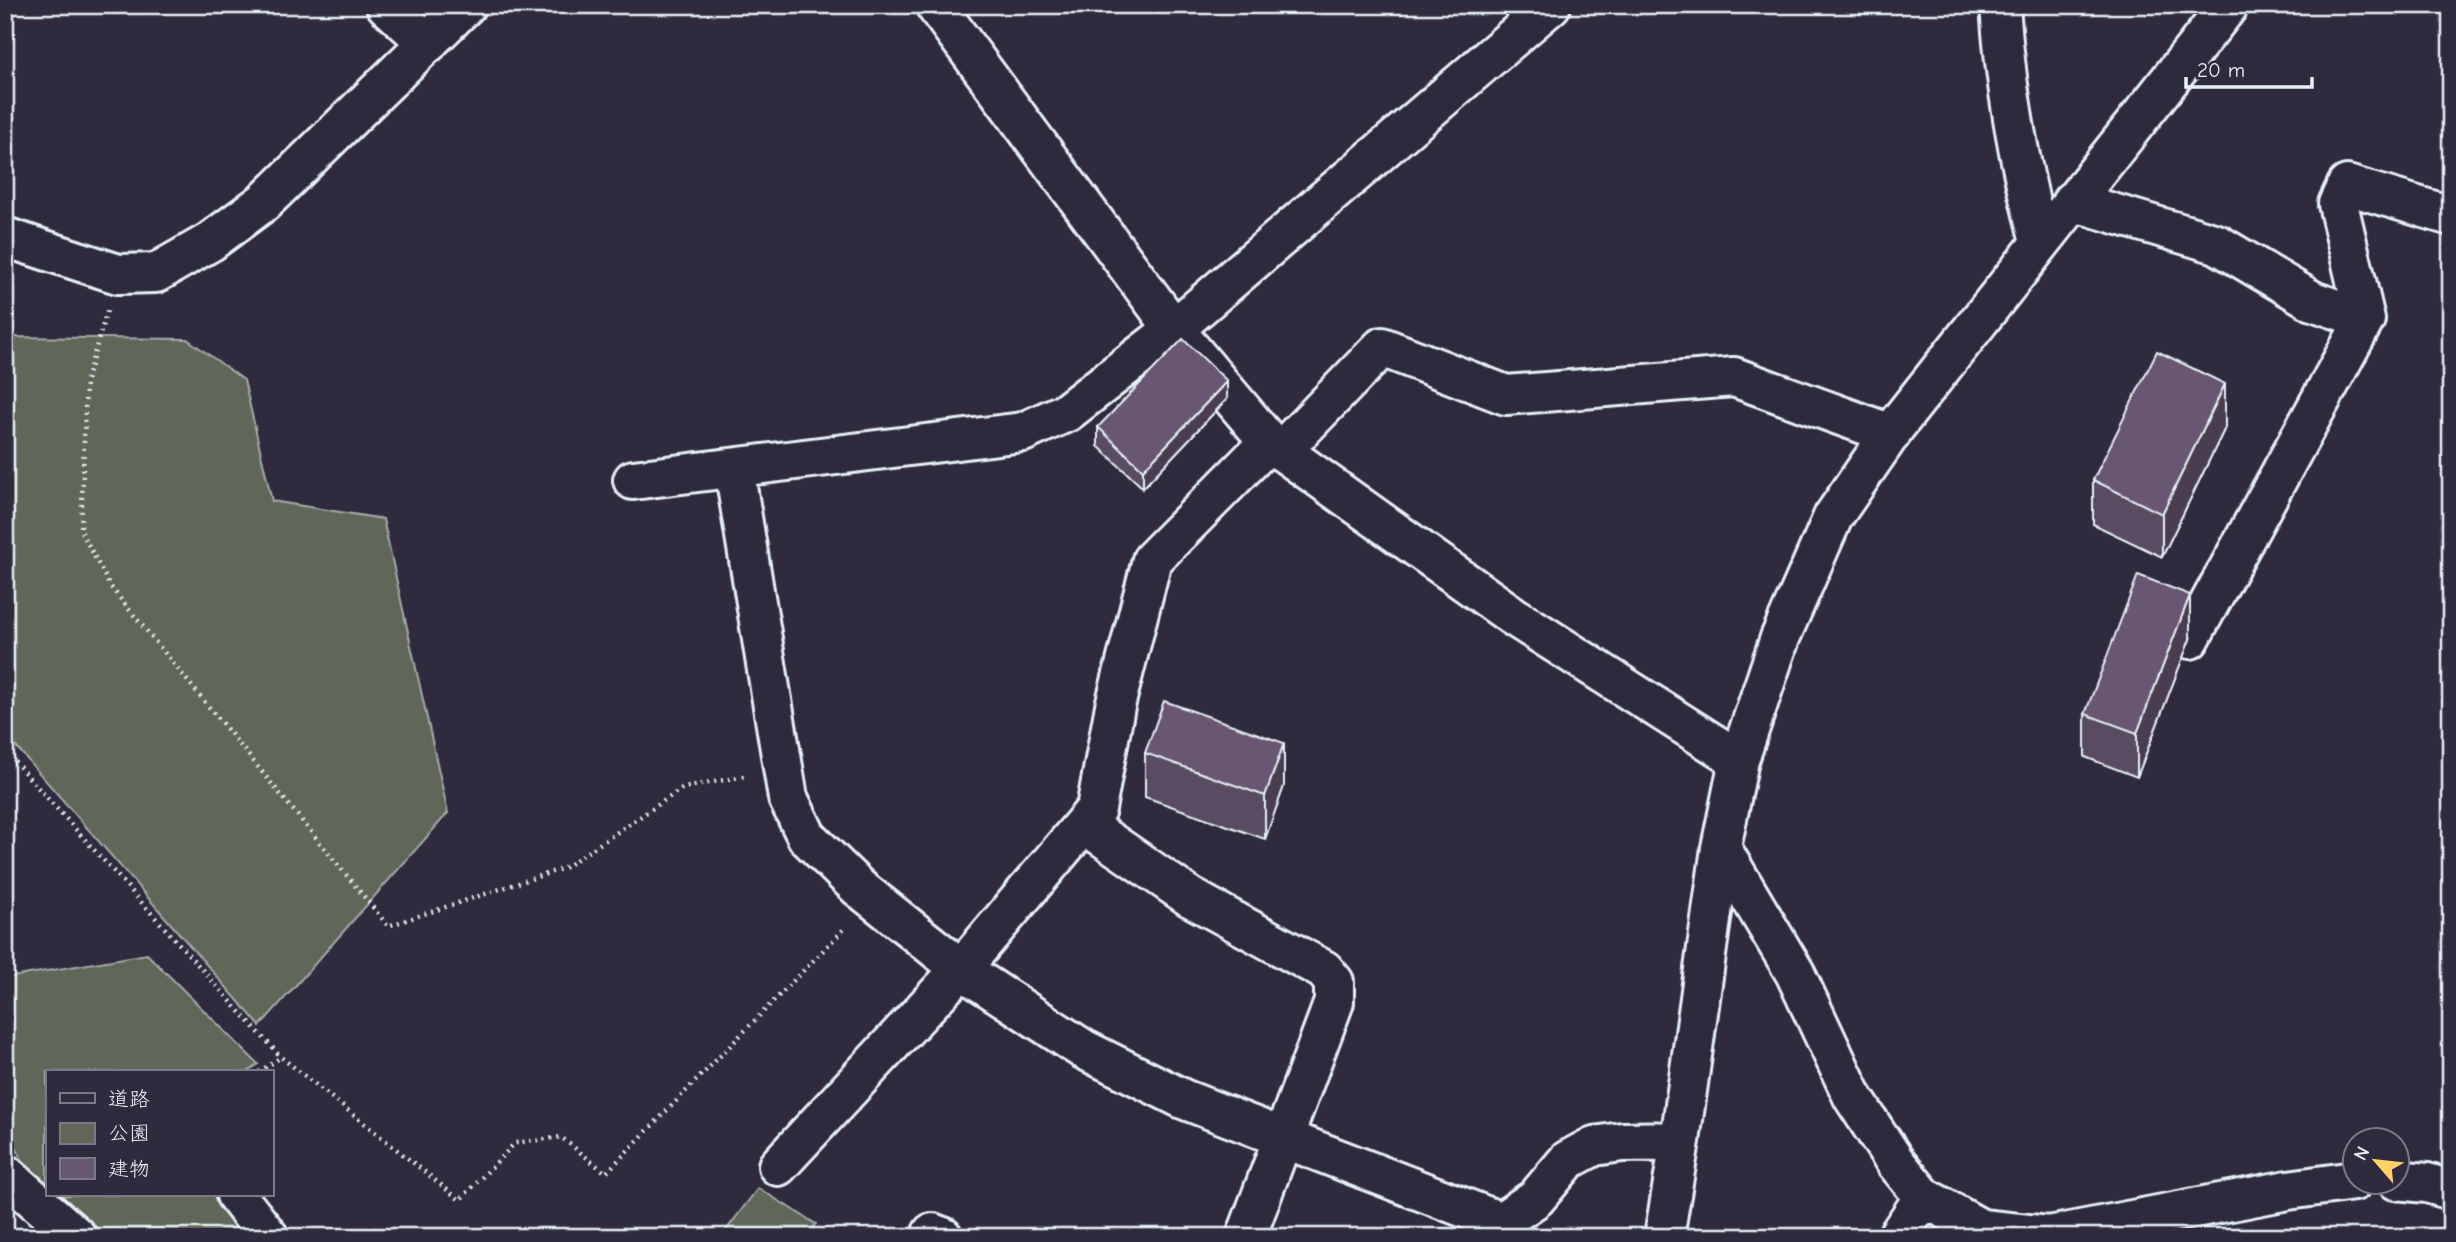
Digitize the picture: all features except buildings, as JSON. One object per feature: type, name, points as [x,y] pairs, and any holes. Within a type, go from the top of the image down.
[{"type":"street","points":[[386,5],[428,43]]},
{"type":"street","points":[[5,237],[118,274],[156,273],[210,242],[264,202],[466,5]]},
{"type":"street","points":[[935,5],[1174,329],[1275,447],[1513,616],[1739,760]]},
{"type":"street","points":[[633,480],[1023,432],[1067,412],[1174,329],[1551,5]]},
{"type":"street","points":[[2000,5],[2003,56],[2024,184],[2040,241]]},
{"type":"street","points":[[1664,1237],[1721,848],[1739,760],[1780,638],[1833,517],[1891,434],[2040,241],[2229,5]]},
{"type":"street","points":[[2190,639],[2365,319],[2338,204],[2347,185],[2451,216]]},
{"type":"street","points":[[2072,201],[2217,244],[2313,301],[2365,319]]},
{"type":"street","points":[[778,1166],[961,969],[1096,809],[1115,706],[1152,560],[1382,347],[1506,395],[1734,377],[1891,434]]},
{"type":"street","points":[[734,468],[788,798],[807,837],[873,899],[961,969],[1083,1049],[1183,1099],[1506,1229],[1568,1160],[1594,1146],[1622,1142],[1680,1141]]},
{"type":"street","points":[[1084,824],[1190,897],[1324,970],[1334,982],[1334,1002],[1246,1237]]},
{"type":"street","points":[[1721,848],[1795,973],[1853,1097],[1896,1163],[1924,1197],[1981,1229],[2049,1236],[2288,1190],[2340,1183]]},
{"type":"street","points":[[5,1174],[77,1237]]},
{"type":"street","points":[[2410,1181],[2451,1190]]},
{"type":"street","points":[[237,1196],[269,1237]]},
{"type":"street","points":[[1896,1237],[1924,1197]]},
{"type":"street","points":[[931,1237],[932,1233],[943,1237]]},
{"type":"path","points":[[118,274],[86,381],[81,531],[110,586],[388,926],[564,867],[683,788],[784,768]]},
{"type":"path","points":[[5,751],[281,1056],[460,1200],[515,1143],[561,1137],[606,1173],[873,899]]},
{"type":"path","points":[[262,1070],[281,1056]]},
{"type":"green space","points":[[5,337],[187,339],[244,380],[272,501],[383,519],[448,813],[260,1026],[5,734]]},
{"type":"green space","points":[[147,954],[258,1064],[250,1070],[46,1070],[46,1188],[29,1173],[5,1126],[5,978]]},
{"type":"green space","points":[[758,1188],[816,1224],[806,1237],[721,1237]]},
{"type":"green space","points":[[55,1196],[216,1196],[249,1237],[101,1237]]}]
